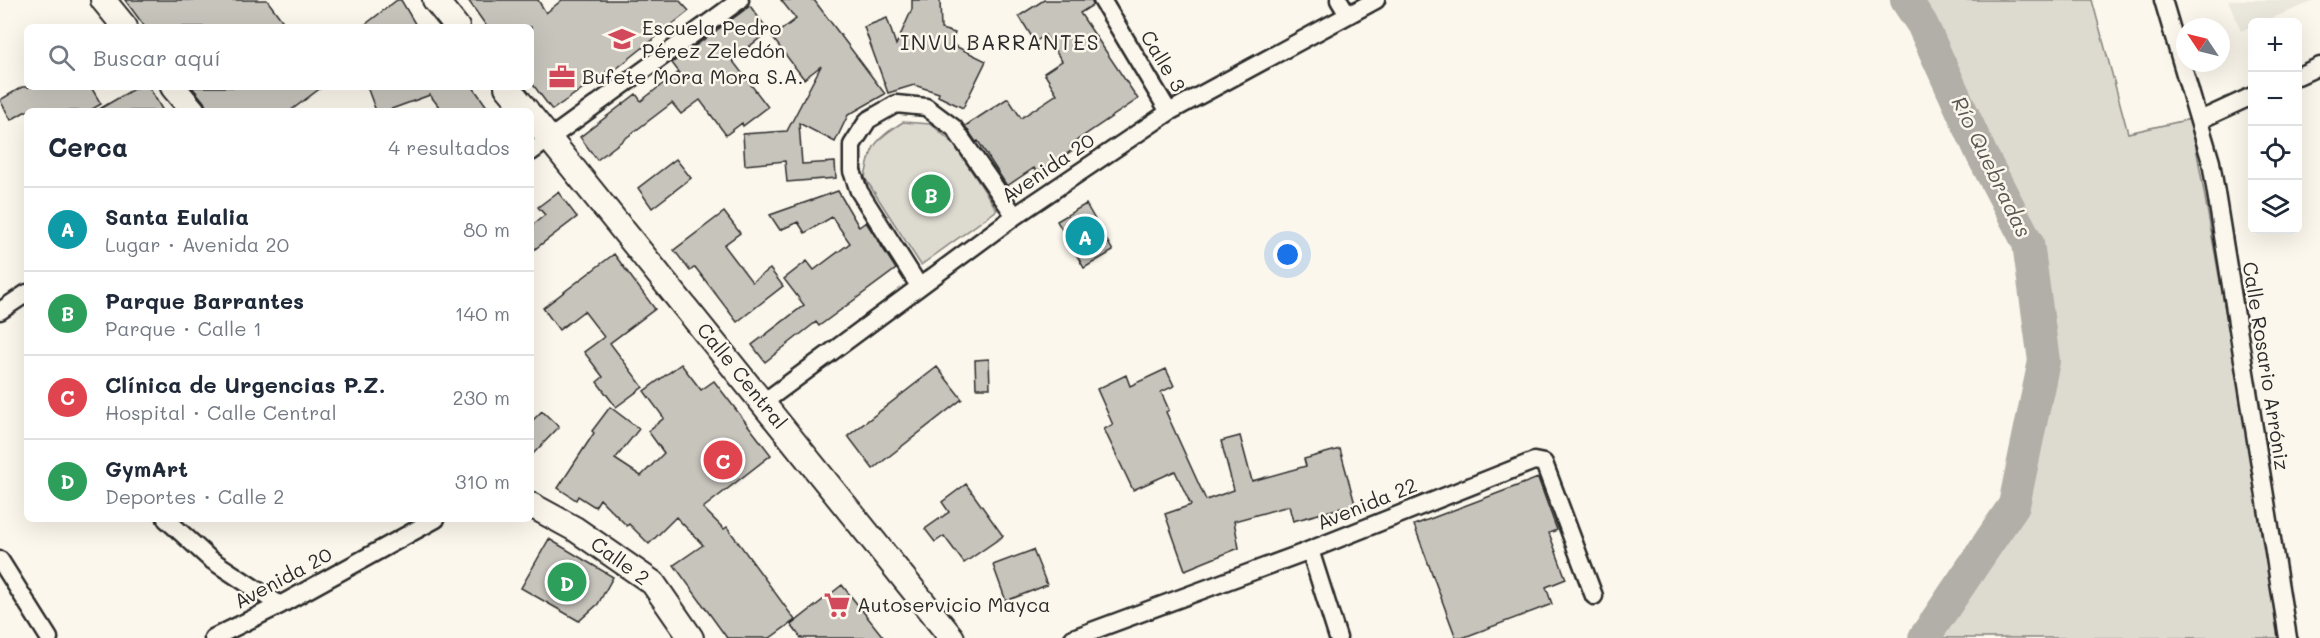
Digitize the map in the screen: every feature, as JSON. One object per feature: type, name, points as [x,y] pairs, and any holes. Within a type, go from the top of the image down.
[{"type":"main road","points":[[103,0],[123,24]]},
{"type":"main road","points":[[435,0],[455,24]]},
{"type":"main road","points":[[176,90],[191,108]]},
{"type":"main road","points":[[510,90],[524,108]]},
{"type":"main road","name":"Calle Central","points":[[534,126],[540,145],[764,402],[952,638]]},
{"type":"main road","name":"Calle 2","points":[[534,507],[575,529],[652,583],[691,638]]},
{"type":"street","points":[[540,145],[740,0]]},
{"type":"street","name":"Calle 3","points":[[1102,0],[1169,112]]},
{"type":"street","points":[[1339,0],[1348,15]]},
{"type":"street","name":"Avenida 20","points":[[764,402],[1015,216],[1169,112],[1376,0]]},
{"type":"street","name":"Calle Rosario Arróniz","points":[[2163,0],[2200,120],[2215,185],[2288,638]]},
{"type":"street","points":[[2302,74],[2320,66]]},
{"type":"street","points":[[2200,120],[2248,98]]},
{"type":"street","points":[[919,286],[859,191],[852,171],[852,145],[868,120],[896,104],[927,107],[954,128],[1015,216]]},
{"type":"street","points":[[0,311],[24,295]]},
{"type":"street","name":"Avenida 22","points":[[1073,638],[1310,550],[1534,461],[1544,463],[1594,596]]},
{"type":"street","points":[[169,522],[210,559],[280,605]]},
{"type":"street","name":"Avenida 20","points":[[213,638],[280,605],[431,522]]},
{"type":"street","points":[[1310,550],[1338,638]]},
{"type":"street","points":[[0,560],[49,638]]},
{"type":"shaded area","points":[[1906,0],[2092,0],[2128,133],[2191,119],[2246,427],[2279,638],[1924,638],[2014,505],[2044,361],[2028,243],[1982,155],[1922,24]]},
{"type":"shaded area","points":[[2228,0],[2317,0],[2272,18],[2248,18],[2248,28],[2241,31]]},
{"type":"shaded area","points":[[903,122],[931,124],[954,144],[997,210],[921,265],[865,178],[872,150],[876,144]]},
{"type":"building","points":[[125,0],[267,0],[285,24],[143,24]]},
{"type":"building","points":[[397,0],[401,0],[415,24],[366,24]]},
{"type":"building","points":[[468,0],[538,0],[546,13],[562,0],[679,0],[689,11],[611,73],[609,70],[552,110],[534,86],[534,24],[485,24]]},
{"type":"building","points":[[781,0],[814,0],[885,94],[848,115],[835,142],[799,123],[802,164],[835,162],[836,178],[787,182],[785,161],[745,165],[743,134],[787,131],[821,66],[804,79],[772,37],[796,19]]},
{"type":"building","points":[[912,0],[940,0],[941,29],[955,33],[951,44],[986,61],[963,108],[938,96],[939,93],[914,85],[888,93],[864,27],[887,18],[896,45],[912,9]]},
{"type":"building","points":[[1044,0],[1092,0],[1093,5],[1080,13],[1138,99],[1070,145],[1073,150],[1037,173],[1034,168],[1007,186],[978,141],[976,142],[965,126],[1008,98],[1021,118],[1057,94],[1044,73],[1062,61],[1045,35],[1035,42],[1019,16]]},
{"type":"building","points":[[750,6],[769,31],[732,60],[768,107],[743,126],[742,123],[726,135],[700,100],[681,114],[672,103],[597,160],[580,137],[636,94],[641,101],[679,72],[672,63]]},
{"type":"building","points":[[24,87],[24,90],[93,90],[101,104],[94,108],[24,108],[24,112],[11,120],[0,100]]},
{"type":"building","points":[[132,90],[151,90],[161,108],[101,108]]},
{"type":"building","points":[[194,90],[318,90],[294,108],[207,108]]},
{"type":"building","points":[[368,90],[475,90],[488,108],[440,108],[430,95],[394,108],[375,108]]},
{"type":"building","points":[[676,159],[691,178],[652,208],[638,188]]},
{"type":"building","points":[[838,191],[859,227],[866,222],[896,269],[819,326],[816,322],[765,362],[752,345],[804,305],[784,279],[807,261],[814,270],[850,243],[832,217],[805,233],[798,222],[780,230],[770,215]]},
{"type":"building","points":[[558,192],[577,217],[534,250],[534,224],[545,215],[538,207]]},
{"type":"building","points":[[1086,204],[1113,251],[1084,268],[1057,221]]},
{"type":"building","points":[[724,212],[740,233],[724,245],[752,282],[770,269],[783,286],[737,322],[695,267],[690,271],[674,250]]},
{"type":"building","points":[[614,254],[655,309],[610,343],[643,387],[616,407],[597,382],[603,377],[584,352],[604,337],[584,311],[559,330],[543,308]]},
{"type":"building","points":[[989,359],[990,388],[976,388],[975,360]]},
{"type":"building","points":[[681,364],[701,390],[714,381],[771,455],[703,508],[724,529],[727,527],[795,620],[770,638],[727,638],[674,565],[703,545],[676,517],[649,544],[600,499],[595,507],[578,496],[576,500],[558,488],[594,433],[592,431],[610,407],[639,429],[615,459],[641,476],[664,453],[648,431],[664,418],[644,391]]},
{"type":"building","points":[[937,367],[962,399],[873,469],[848,436]]},
{"type":"building","points":[[1166,369],[1174,386],[1161,392],[1169,410],[1166,412],[1206,500],[1234,490],[1221,441],[1240,436],[1252,481],[1306,466],[1304,459],[1340,449],[1355,504],[1293,521],[1289,506],[1234,521],[1239,548],[1185,570],[1165,514],[1191,505],[1175,471],[1133,490],[1104,429],[1113,425],[1097,389],[1126,375],[1130,386]]},
{"type":"building","points":[[542,411],[559,427],[534,453],[534,419]]},
{"type":"building","points":[[1538,478],[1557,530],[1549,533],[1566,579],[1546,587],[1552,604],[1462,638],[1456,638],[1414,525]]},
{"type":"building","points":[[966,484],[1003,536],[964,563],[944,536],[935,542],[925,529],[949,512],[942,502]]},
{"type":"building","points":[[549,539],[613,577],[598,604],[579,621],[521,588]]},
{"type":"building","points":[[1033,550],[1047,585],[1006,601],[993,565]]},
{"type":"building","name":"Autoservicio Mayca","points":[[842,585],[884,638],[801,638],[791,625]]},
{"type":"waterway","name":"Río Quebradas","points":[[1906,0],[1922,24],[1982,155],[2028,243],[2044,361],[2014,505],[1924,638]]},
{"type":"place","name":"Escuela Pedro Pérez Zeledón","points":[[622,39]]},
{"type":"place","name":"Bufete Mora Mora S.A.","points":[[562,77]]},
{"type":"place","name":"Parque Barrantes","points":[[931,194]]},
{"type":"place","name":"Santa Eulalia","points":[[1085,236]]},
{"type":"place","name":"Clínica de Urgencias P.Z.","points":[[723,460]]},
{"type":"place","name":"GymArt","points":[[567,582]]},
{"type":"place","name":"Autoservicio Mayca","points":[[837,605]]},
{"type":"district","name":"INVU BARRANTES","points":[[1000,43]]}]
